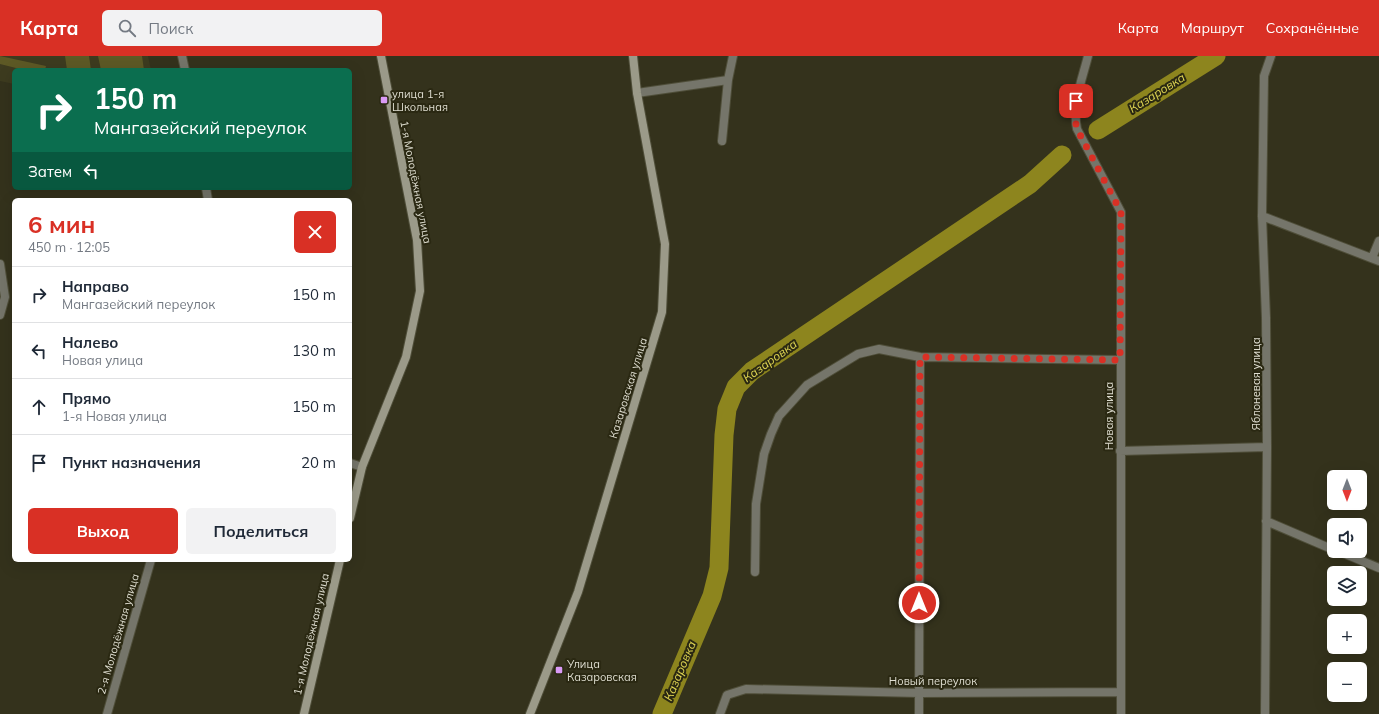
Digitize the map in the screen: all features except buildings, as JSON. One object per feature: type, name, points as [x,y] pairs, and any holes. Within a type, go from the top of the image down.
[{"type":"street","points":[[182,56],[185,68]]},
{"type":"street","name":"1-я Молодёжная улица","points":[[352,510],[362,467],[406,357],[420,291],[417,240],[381,56]]},
{"type":"street","name":"Казаровская улица","points":[[530,714],[578,592],[662,312],[665,244],[637,93],[632,56]]},
{"type":"street","points":[[722,141],[728,80],[733,56]]},
{"type":"street","name":"Новая улица","points":[[1088,56],[1076,101],[1074,115],[1077,129],[1121,212],[1121,714]]},
{"type":"street","name":"Яблоневая улица","points":[[1265,714],[1267,447],[1266,318],[1262,216],[1264,76],[1271,56]]},
{"type":"street","points":[[637,93],[728,80]]},
{"type":"street","points":[[1262,216],[1376,259],[1379,240]]},
{"type":"street","points":[[0,264],[2,297],[0,315]]},
{"type":"street","points":[[755,572],[756,504],[764,454],[779,416],[807,385],[858,354],[879,349],[920,357],[1120,360]]},
{"type":"street","points":[[919,714],[920,357]]},
{"type":"street","points":[[1120,451],[1267,447]]},
{"type":"street","points":[[352,464],[362,467]]},
{"type":"street","points":[[1266,521],[1327,547]]},
{"type":"street","points":[[1355,558],[1379,568]]},
{"type":"street","name":"2-я Молодёжная улица","points":[[106,714],[150,562]]},
{"type":"street","name":"1-я Молодёжная улица","points":[[304,714],[340,562]]},
{"type":"street","name":"Новый переулок","points":[[720,714],[727,695],[746,689],[919,693],[1121,692]]},
{"type":"shaded area","points":[[0,56],[148,56],[151,68],[12,68],[12,84],[0,81]]},
{"type":"shaded area","points":[[0,56],[46,66],[46,68],[16,68],[0,64]]},
{"type":"shaded area","points":[[65,56],[89,56],[91,68],[67,68]]},
{"type":"shaded area","points":[[98,56],[142,56],[144,68],[101,68]]},
{"type":"waterway","name":"Казаровка","points":[[1098,130],[1216,56]]},
{"type":"waterway","name":"Казаровка","points":[[662,714],[712,596],[719,568],[724,435],[727,409],[736,387],[752,371],[1030,184],[1062,155]]},
{"type":"place","name":"улица 1-я Школьная","points":[[384,100]]},
{"type":"place","name":"Улица Казаровская","points":[[559,670]]},
{"type":"route","points":[[919,603],[920,357],[1120,360],[1121,212],[1077,129],[1074,115],[1076,101]]}]
